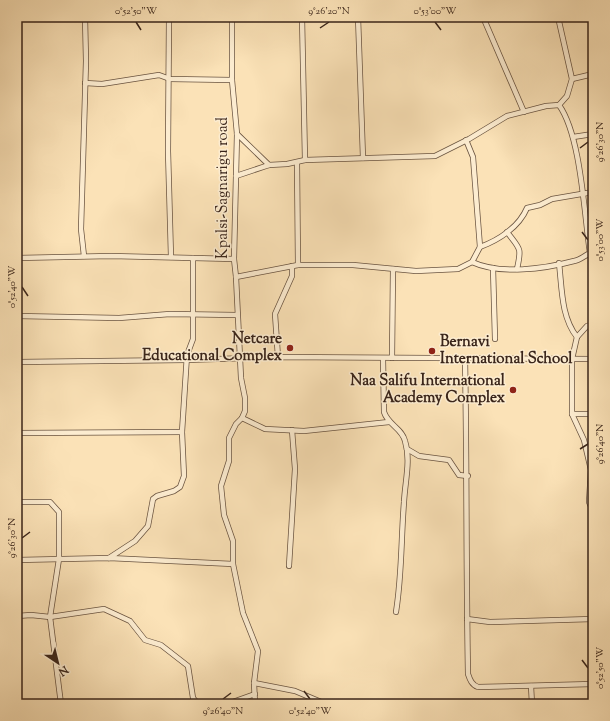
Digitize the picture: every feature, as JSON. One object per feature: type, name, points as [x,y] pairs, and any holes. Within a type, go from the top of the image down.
[{"type":"street","points":[[17,18],[35,17]]},
{"type":"street","points":[[81,17],[138,17]]},
{"type":"street","points":[[84,256],[81,229],[85,83],[85,17]]},
{"type":"street","points":[[169,17],[170,80],[168,151],[170,258]]},
{"type":"street","name":"Kpalsi-Sagnarigu road","points":[[232,17],[232,80],[237,134],[234,259],[241,378],[245,398],[245,411],[242,418]]},
{"type":"street","points":[[302,17],[305,160]]},
{"type":"street","points":[[358,17],[363,158]]},
{"type":"street","points":[[484,17],[524,112]]},
{"type":"street","points":[[236,176],[269,165],[297,163],[305,160],[434,156],[466,140],[507,116],[546,106],[559,105],[567,96],[572,79],[558,17]]},
{"type":"street","points":[[572,79],[593,74]]},
{"type":"street","points":[[85,83],[102,84],[159,75],[170,80],[232,80]]},
{"type":"street","points":[[472,262],[493,268],[508,270],[578,260],[592,252],[587,232],[573,137],[567,117],[559,105]]},
{"type":"street","points":[[237,134],[269,165]]},
{"type":"street","points":[[573,137],[593,134]]},
{"type":"street","points":[[236,277],[298,265],[353,265],[416,271],[458,269],[472,262],[480,247],[473,157],[466,140]]},
{"type":"street","points":[[297,163],[298,265]]},
{"type":"street","points":[[480,247],[494,242],[507,232],[524,216],[527,208],[540,205],[552,199],[593,192]]},
{"type":"street","points":[[507,232],[516,242],[520,253],[517,269]]},
{"type":"street","points":[[587,232],[593,234]]},
{"type":"street","points":[[17,258],[84,256],[234,259]]},
{"type":"street","points":[[109,558],[135,541],[148,526],[153,499],[157,496],[174,491],[180,487],[184,476],[182,432],[186,360],[187,352],[193,339],[193,258]]},
{"type":"street","points":[[559,263],[566,315],[572,330],[577,337]]},
{"type":"street","points":[[278,357],[275,314],[292,276],[292,266]]},
{"type":"street","points":[[493,268],[495,339]]},
{"type":"street","points":[[392,358],[393,269]]},
{"type":"street","points":[[17,316],[119,318],[170,314],[237,315]]},
{"type":"street","points":[[593,324],[587,326],[577,337],[572,359],[572,414],[584,440],[592,470],[589,502],[593,511]]},
{"type":"street","points":[[17,362],[240,359],[278,357],[593,359]]},
{"type":"street","points":[[383,358],[384,412],[390,422],[401,430],[407,449],[408,471],[404,500],[400,589],[396,612]]},
{"type":"street","points":[[465,358],[468,476],[468,674],[473,685],[478,687],[592,684],[593,700]]},
{"type":"street","points":[[572,414],[593,414]]},
{"type":"street","points":[[255,704],[254,683],[258,651],[243,613],[233,564],[233,541],[224,515],[220,486],[229,461],[229,438],[236,424],[242,418],[265,429],[304,431],[390,422]]},
{"type":"street","points":[[289,566],[295,469],[292,430]]},
{"type":"street","points":[[17,433],[182,432]]},
{"type":"street","points":[[407,449],[418,456],[449,460],[459,474],[468,476]]},
{"type":"street","points":[[17,502],[50,502],[59,512],[59,559],[50,617],[61,704]]},
{"type":"street","points":[[17,560],[109,558],[233,564]]},
{"type":"street","points":[[17,616],[32,615],[50,617],[104,609],[130,621],[144,640],[161,645],[188,666],[193,698],[198,704]]},
{"type":"street","points":[[467,619],[490,622],[593,618]]},
{"type":"street","points":[[254,683],[295,691],[326,704]]},
{"type":"street","points":[[531,686],[532,704]]},
{"type":"street","points":[[227,704],[255,694]]},
{"type":"place","name":"Netcare Educational Complex","points":[[290,348]]},
{"type":"place","name":"Bernavi International School","points":[[432,351]]},
{"type":"place","name":"Naa Salifu International Academy Complex","points":[[513,390]]}]
